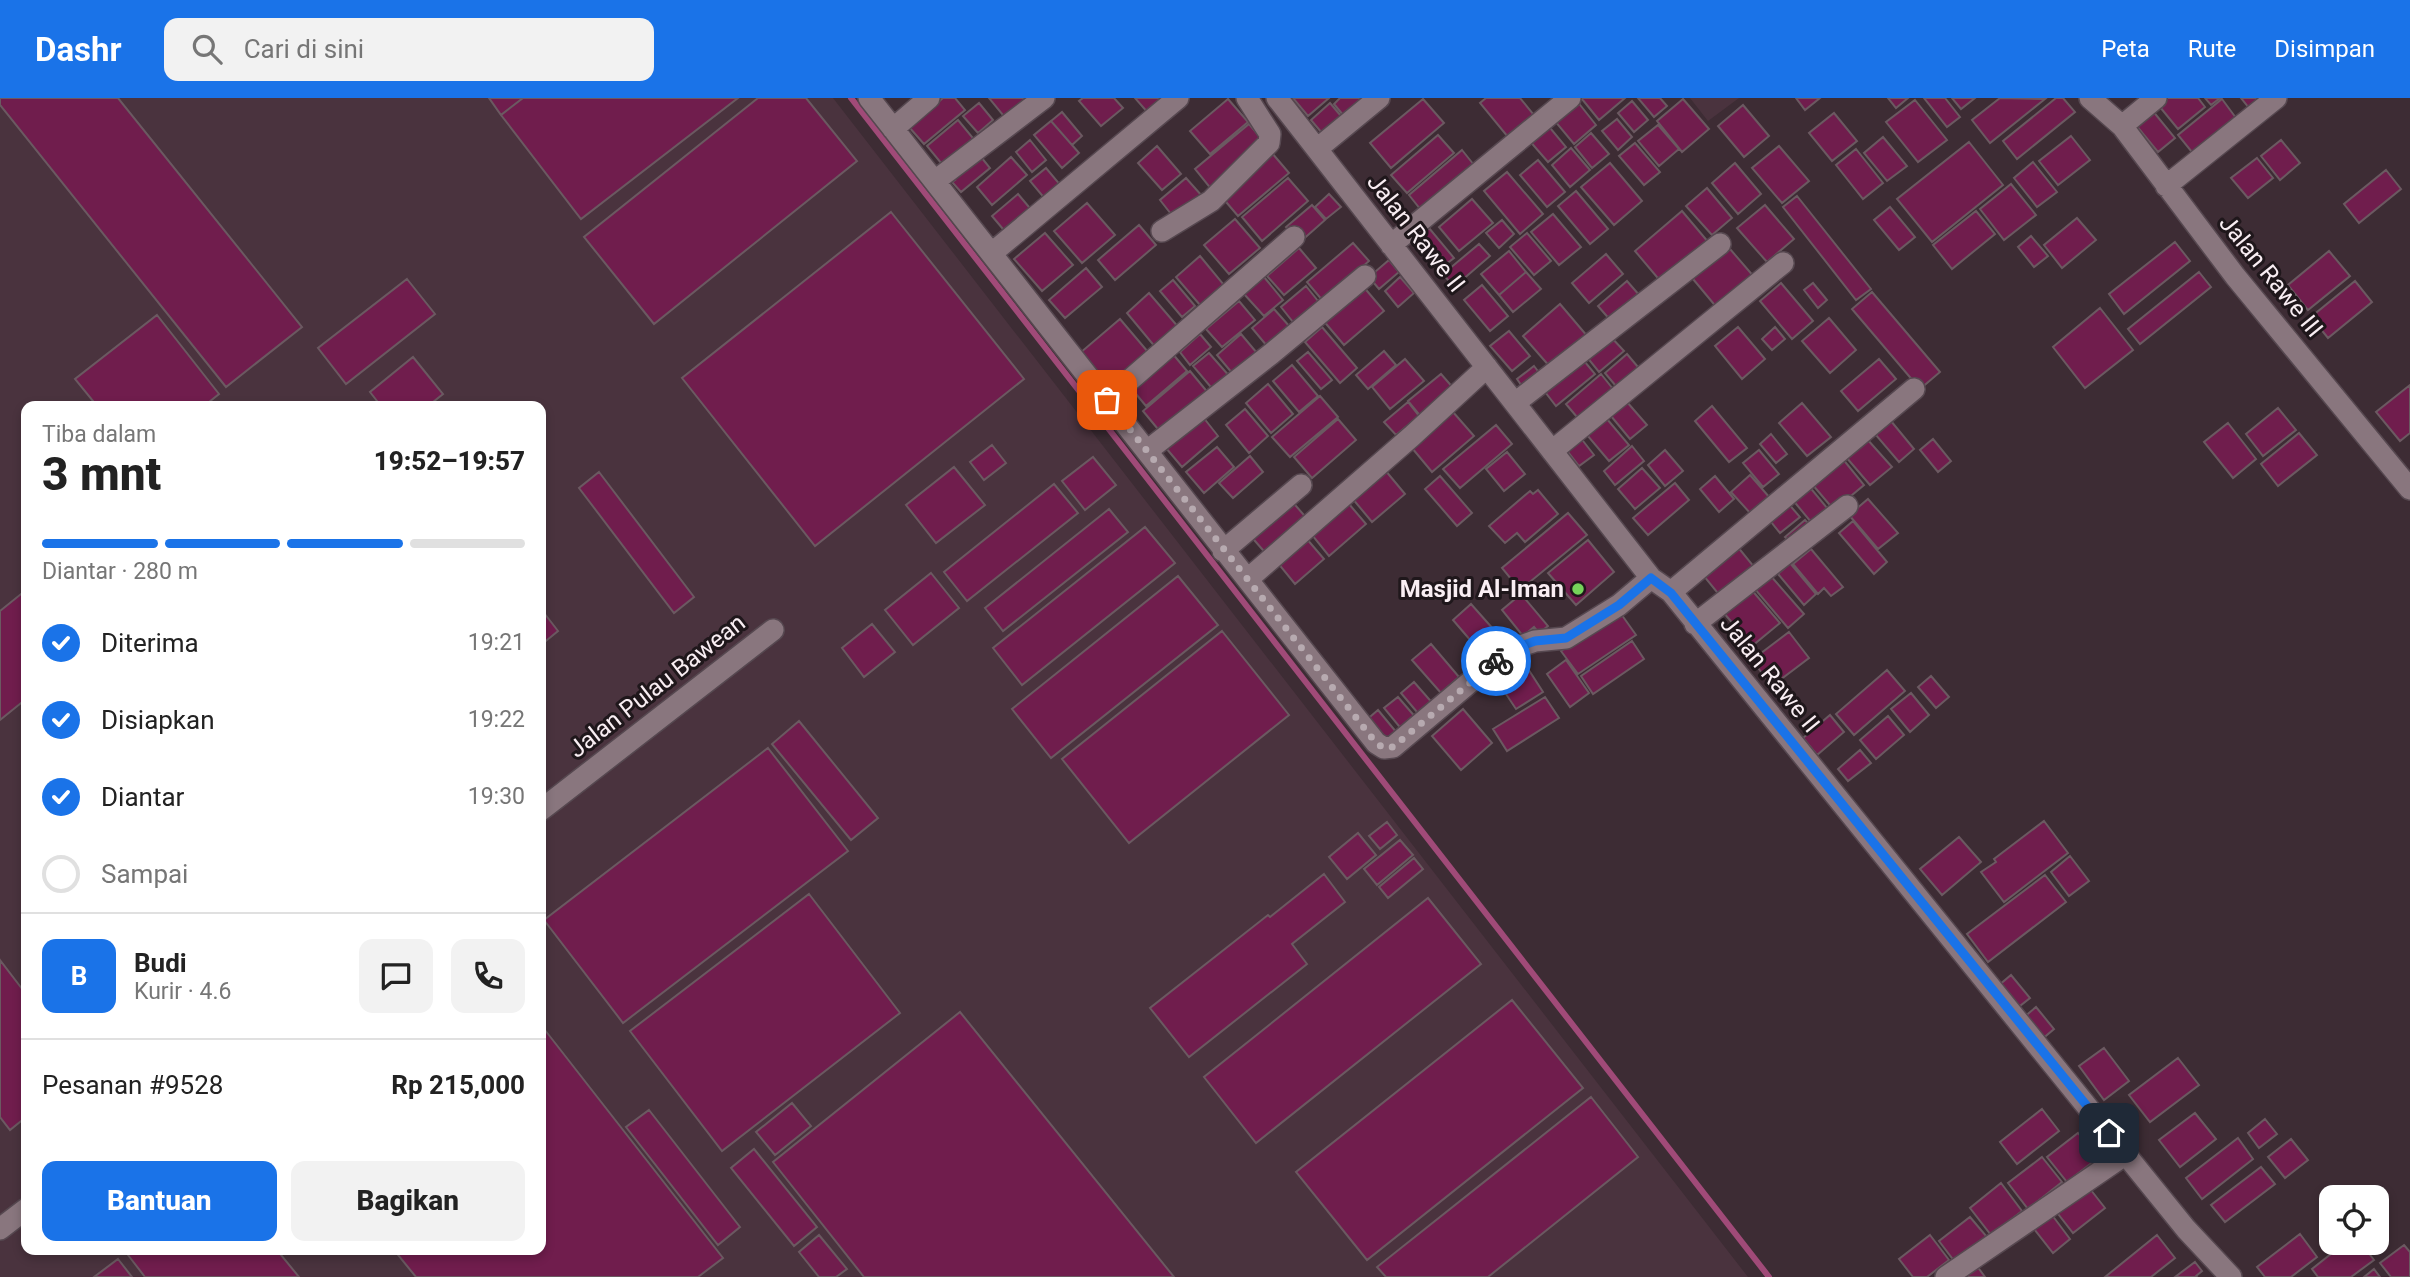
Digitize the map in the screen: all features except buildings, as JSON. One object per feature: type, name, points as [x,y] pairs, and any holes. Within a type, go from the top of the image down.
[{"type":"street","points":[[869,98],[1223,551],[1248,579],[1376,743],[1384,748],[1393,747],[1507,651],[1535,641],[1566,638],[1619,605],[1651,578]]},
{"type":"street","points":[[893,129],[929,98]]},
{"type":"street","points":[[935,181],[1044,98]]},
{"type":"street","points":[[992,253],[1178,98]]},
{"type":"street","points":[[1162,231],[1211,201],[1269,143],[1270,134],[1247,98]]},
{"type":"street","name":"Jalan Rawe II","points":[[1277,98],[1651,578],[1671,593],[2186,1229],[2231,1277]]},
{"type":"street","points":[[1317,149],[1379,98]]},
{"type":"street","points":[[1391,245],[1570,98]]},
{"type":"street","name":"Jalan Rawe III","points":[[2090,98],[2122,127],[2235,275],[2410,489]]},
{"type":"street","points":[[2122,127],[2155,98]]},
{"type":"street","points":[[2166,186],[2276,98]]},
{"type":"street","points":[[1107,400],[1294,237]]},
{"type":"street","points":[[1515,403],[1720,244]]},
{"type":"street","points":[[1552,450],[1783,263]]},
{"type":"street","points":[[1147,451],[1365,276]]},
{"type":"street","points":[[1248,579],[1421,429],[1487,367]]},
{"type":"street","points":[[1671,593],[1914,389]]},
{"type":"street","points":[[1223,551],[1301,485]]},
{"type":"street","points":[[1695,624],[1847,506]]},
{"type":"street","name":"Jalan Pulau Bawean","points":[[546,806],[773,630]]},
{"type":"street","points":[[1946,1277],[2126,1154]]},
{"type":"street","points":[[0,1229],[21,1213]]},
{"type":"shaded area","points":[[0,98],[833,98],[1748,1277],[0,1277]]},
{"type":"shaded area","points":[[1690,98],[1739,98],[1708,121]]},
{"type":"waterway","points":[[851,98],[1769,1277]]},
{"type":"way so far","points":[[1107,400],[1376,743],[1384,748],[1393,747],[1496,661]]},
{"type":"place","name":"Masjid Al-Iman","points":[[1578,589]]},
{"type":"route","points":[[1496,661],[1507,651],[1535,641],[1566,638],[1619,605],[1651,578],[1671,593],[2109,1133]]}]
